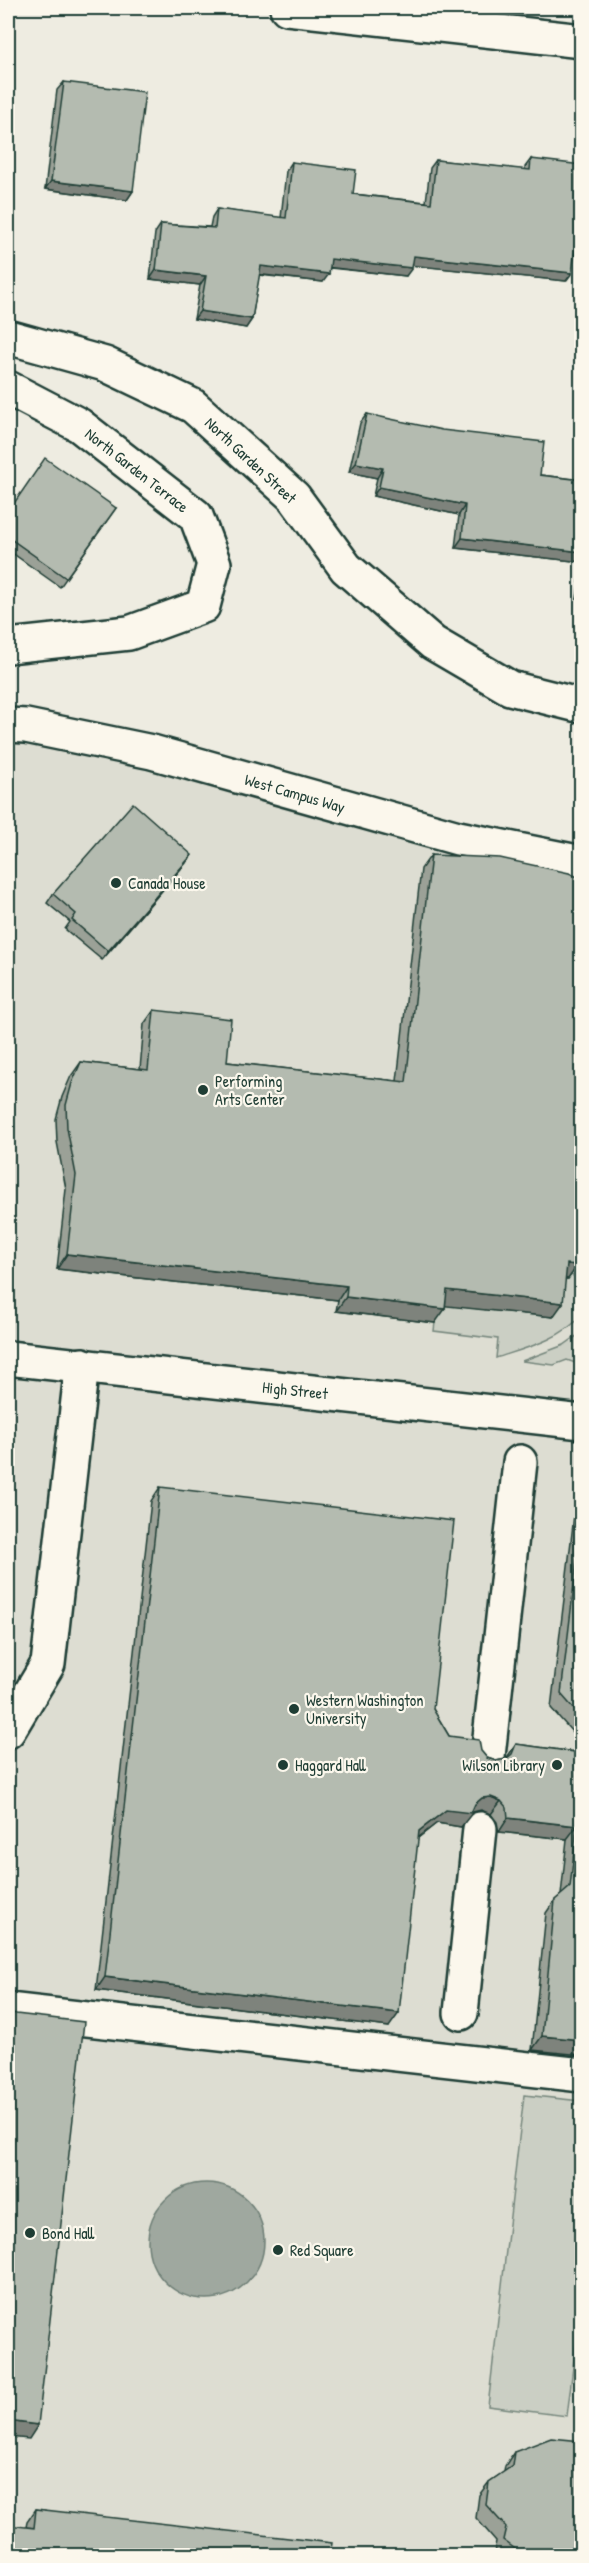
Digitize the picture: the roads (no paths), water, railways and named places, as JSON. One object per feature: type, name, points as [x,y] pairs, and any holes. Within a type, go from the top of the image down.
[{"type":"street","points":[[287,8],[582,41]]},
{"type":"street","name":"North Garden Street","points":[[8,337],[105,364],[193,406],[294,497],[346,568],[433,643],[510,688],[582,706]]},
{"type":"street","name":"North Garden Terrace","points":[[8,388],[79,425],[196,516],[214,564],[203,606],[129,633],[8,646]]},
{"type":"street","name":"West Campus Way","points":[[8,725],[26,726],[152,752],[458,838],[582,863]]},
{"type":"street","name":"High Street","points":[[8,1358],[582,1422]]},
{"type":"street","points":[[8,1731],[48,1664],[82,1365]]},
{"type":"street","points":[[488,1756],[520,1462]]},
{"type":"street","points":[[461,2013],[480,1829]]},
{"type":"street","points":[[8,2010],[582,2075]]},
{"type":"place","name":"Canada House","points":[[116,883]]},
{"type":"place","name":"Performing Arts Center","points":[[203,1090]]},
{"type":"place","name":"Western Washington University","points":[[294,1709]]},
{"type":"place","name":"Haggard Hall","points":[[283,1765]]},
{"type":"place","name":"Wilson Library","points":[[557,1765]]},
{"type":"place","name":"Bond Hall","points":[[30,2233]]},
{"type":"place","name":"Red Square","points":[[278,2250]]}]
